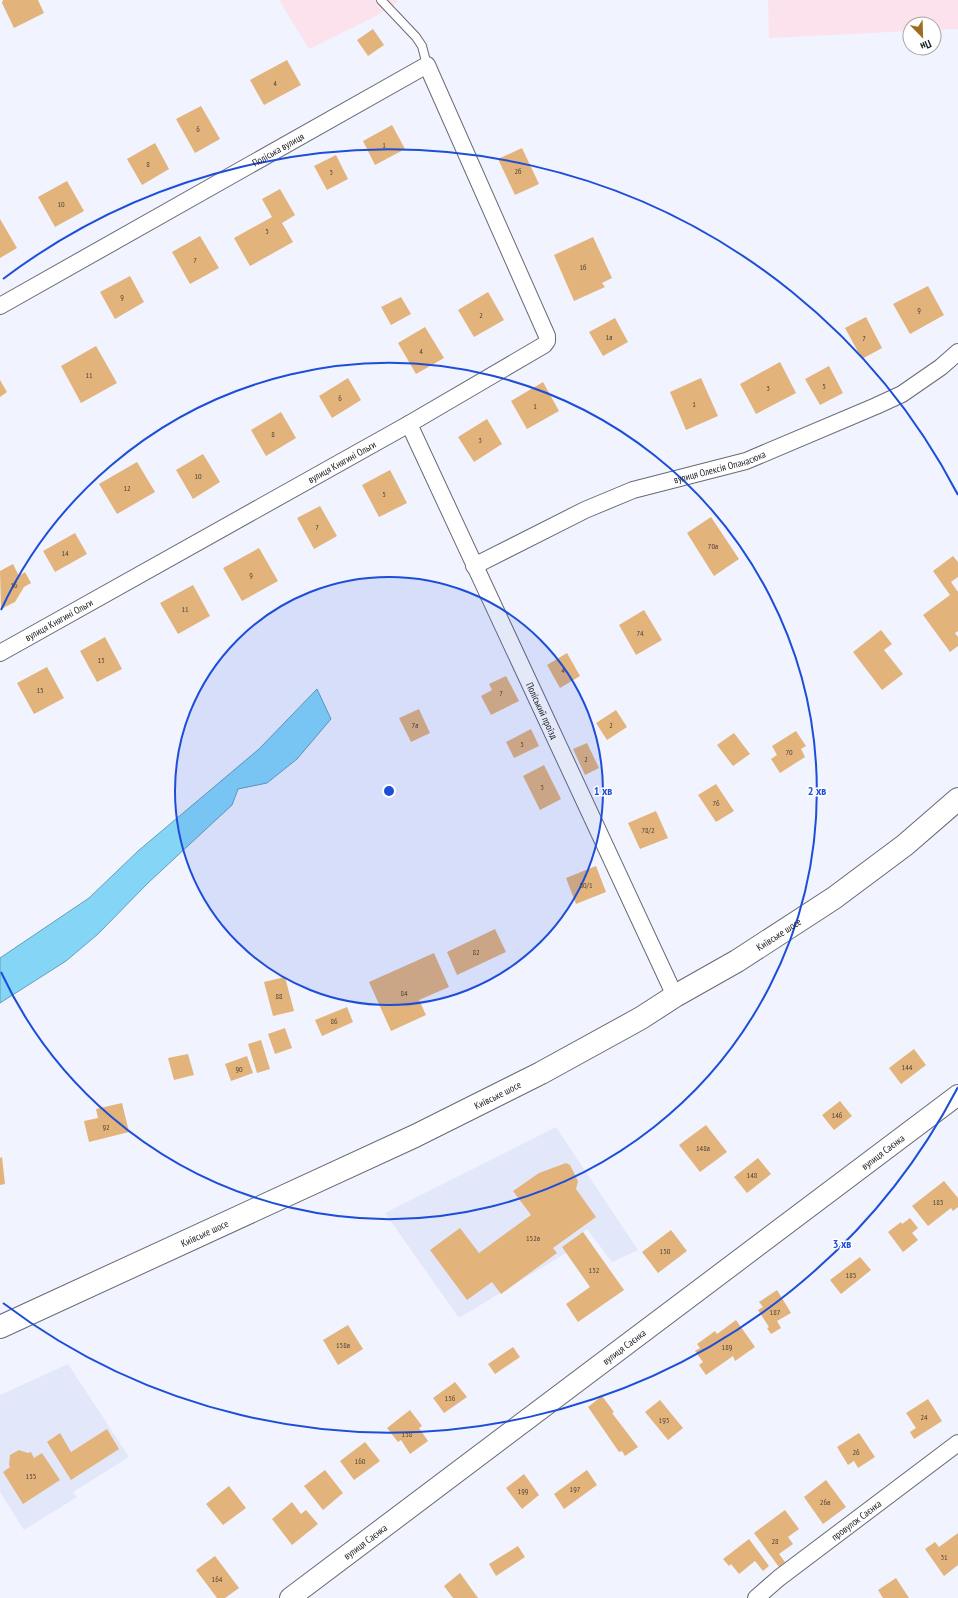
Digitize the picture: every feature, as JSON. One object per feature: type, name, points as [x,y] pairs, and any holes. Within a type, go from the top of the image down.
[{"type":"main road","name":"Київське шосе","points":[[0,1327],[415,1136],[554,1065],[641,1018],[675,996],[737,961],[834,898],[905,845],[958,799]]},
{"type":"street","name":"вулиця Княгині Ольги","points":[[0,653],[409,424],[544,345],[547,341],[547,336],[427,65]]},
{"type":"street","name":"Поліська вулиця","points":[[0,306],[427,65]]},
{"type":"street","name":"вулиця Олексія Опанасюка","points":[[474,566],[584,510],[633,490],[746,461],[876,406],[902,394],[941,367],[958,352]]},
{"type":"street","name":"Поліський проїзд","points":[[409,424],[675,996]]},
{"type":"street","name":"вулиця Саєнка","points":[[290,1598],[958,1095]]},
{"type":"street","name":"провулок Саєнка","points":[[756,1598],[779,1578],[958,1443]]},
{"type":"lane","points":[[381,0],[416,37],[422,46],[427,65]]},
{"type":"shaded area","points":[[279,0],[397,0],[398,2],[374,17],[309,49]]},
{"type":"shaded area","points":[[768,0],[958,0],[958,29],[942,30],[942,16],[902,16],[902,31],[769,38]]},
{"type":"shaded area","points":[[556,1127],[638,1250],[612,1262],[587,1229],[562,1247],[566,1253],[459,1318],[385,1213]]},
{"type":"shaded area","points":[[68,1364],[129,1457],[73,1492],[77,1497],[24,1530],[0,1492],[0,1395]]},
{"type":"water","points":[[317,689],[331,719],[297,759],[267,783],[238,789],[232,805],[148,883],[98,934],[66,961],[0,1003],[0,958],[89,898],[138,851],[259,749]]},
{"type":"building","points":[[3,0],[38,0],[44,13],[14,28],[2,3]]},
{"type":"building","points":[[373,29],[384,45],[368,56],[357,40]]},
{"type":"building","points":[[287,60],[301,85],[264,105],[250,80]]},
{"type":"building","points":[[201,106],[220,139],[195,153],[176,119]]},
{"type":"building","points":[[392,125],[405,149],[375,165],[363,141]]},
{"type":"building","points":[[155,143],[169,169],[142,185],[127,159]]},
{"type":"building","points":[[522,148],[539,184],[515,195],[498,159]]},
{"type":"building","points":[[336,155],[348,179],[327,190],[314,166]]},
{"type":"building","points":[[67,181],[84,211],[55,227],[38,197]]},
{"type":"building","points":[[280,189],[295,215],[282,223],[293,242],[250,266],[234,238],[272,217],[262,199]]},
{"type":"building","points":[[0,219],[17,248],[0,258]]},
{"type":"building","points":[[200,236],[219,268],[190,284],[172,252]]},
{"type":"building","points":[[593,237],[612,278],[602,283],[605,287],[574,301],[554,255]]},
{"type":"building","points":[[130,276],[144,302],[115,319],[100,292]]},
{"type":"building","points":[[928,286],[944,315],[910,334],[893,304]]},
{"type":"building","points":[[488,292],[504,320],[474,337],[458,310]]},
{"type":"building","points":[[401,297],[411,314],[391,325],[381,307]]},
{"type":"building","points":[[866,317],[882,348],[862,359],[845,328]]},
{"type":"building","points":[[615,318],[628,342],[603,356],[589,332]]},
{"type":"building","points":[[425,327],[444,358],[416,374],[398,343]]},
{"type":"building","points":[[96,346],[117,383],[81,403],[61,366]]},
{"type":"building","points":[[780,362],[796,393],[756,414],[740,384]]},
{"type":"building","points":[[829,366],[843,393],[820,405],[805,379]]},
{"type":"building","points":[[348,378],[361,400],[332,418],[319,396]]},
{"type":"building","points":[[701,378],[718,416],[686,430],[670,392]]},
{"type":"building","points":[[0,380],[7,392],[0,397]]},
{"type":"building","points":[[543,382],[559,411],[527,429],[511,401]]},
{"type":"building","points":[[281,412],[296,438],[266,456],[251,430]]},
{"type":"building","points":[[487,419],[502,444],[474,462],[458,437]]},
{"type":"building","points":[[203,454],[220,482],[193,499],[176,470]]},
{"type":"building","points":[[137,462],[155,492],[117,514],[99,484]]},
{"type":"building","points":[[390,470],[407,503],[379,517],[362,485]]},
{"type":"building","points":[[320,506],[337,536],[314,549],[297,518]]},
{"type":"building","points":[[711,517],[739,559],[714,576],[687,533]]},
{"type":"building","points":[[75,533],[87,554],[55,572],[43,551]]},
{"type":"building","points":[[259,548],[278,581],[242,601],[223,568]]},
{"type":"building","points":[[953,556],[958,562],[958,577],[951,582],[958,592],[958,631],[955,633],[958,637],[958,646],[950,652],[923,615],[950,595],[933,571]]},
{"type":"building","points":[[13,564],[19,576],[25,572],[31,583],[24,587],[15,602],[1,609],[0,571]]},
{"type":"building","points":[[193,585],[210,616],[178,634],[160,603]]},
{"type":"building","points":[[644,610],[662,640],[636,655],[619,625]]},
{"type":"building","points":[[881,630],[892,644],[884,650],[903,674],[882,690],[853,652]]},
{"type":"building","points":[[105,637],[122,669],[97,682],[80,651]]},
{"type":"building","points":[[567,653],[580,676],[560,688],[547,665]]},
{"type":"building","points":[[47,667],[64,698],[34,714],[17,683]]},
{"type":"building","points":[[506,676],[519,701],[491,715],[481,696],[492,690],[489,684]]},
{"type":"building","points":[[419,709],[430,733],[411,742],[399,718]]},
{"type":"building","points":[[616,710],[627,727],[607,740],[596,723]]},
{"type":"building","points":[[531,729],[539,746],[514,758],[506,742]]},
{"type":"building","points":[[796,731],[806,746],[801,749],[805,757],[780,773],[771,759],[777,755],[772,746]]},
{"type":"building","points":[[734,733],[750,754],[733,766],[717,745]]},
{"type":"building","points":[[587,743],[599,768],[585,775],[573,749]]},
{"type":"building","points":[[544,765],[561,799],[540,810],[523,776]]},
{"type":"building","points":[[716,784],[734,811],[716,822],[698,795]]},
{"type":"building","points":[[656,811],[668,838],[640,849],[628,823]]},
{"type":"building","points":[[596,866],[606,892],[576,904],[566,878]]},
{"type":"building","points":[[495,929],[506,952],[457,975],[447,952]]},
{"type":"building","points":[[434,953],[449,987],[419,1000],[426,1015],[391,1031],[369,982]]},
{"type":"building","points":[[285,977],[294,1011],[273,1016],[264,982]]},
{"type":"building","points":[[347,1007],[353,1022],[322,1036],[315,1020]]},
{"type":"building","points":[[285,1028],[292,1048],[275,1054],[268,1034]]},
{"type":"building","points":[[261,1040],[270,1069],[257,1073],[248,1044]]},
{"type":"building","points":[[914,1049],[926,1065],[901,1084],[889,1068]]},
{"type":"building","points":[[188,1054],[194,1075],[174,1080],[168,1058]]},
{"type":"building","points":[[247,1056],[253,1073],[231,1081],[225,1064]]},
{"type":"building","points":[[840,1101],[852,1116],[834,1130],[822,1115]]},
{"type":"building","points":[[122,1103],[129,1132],[89,1142],[84,1121],[98,1118],[96,1109]]},
{"type":"building","points":[[706,1125],[727,1152],[700,1172],[679,1145]]},
{"type":"building","points":[[2,1157],[5,1184],[0,1185],[0,1158]]},
{"type":"building","points":[[758,1158],[771,1174],[747,1193],[734,1177]]},
{"type":"building","points":[[566,1163],[570,1165],[578,1181],[576,1189],[596,1217],[553,1248],[557,1253],[501,1294],[492,1282],[467,1300],[430,1250],[460,1228],[479,1253],[531,1215],[513,1191],[539,1173]]},
{"type":"building","points":[[944,1181],[958,1198],[958,1207],[953,1211],[951,1208],[928,1226],[912,1206]]},
{"type":"building","points":[[910,1218],[918,1228],[912,1233],[918,1240],[903,1252],[888,1232],[901,1222],[902,1224]]},
{"type":"building","points":[[671,1230],[687,1251],[658,1273],[642,1252]]},
{"type":"building","points":[[583,1232],[624,1290],[578,1322],[566,1304],[590,1287],[562,1247]]},
{"type":"building","points":[[860,1257],[871,1270],[841,1294],[830,1280]]},
{"type":"building","points":[[777,1290],[791,1313],[777,1321],[781,1328],[771,1334],[767,1328],[769,1327],[758,1310],[763,1307],[759,1302]]},
{"type":"building","points":[[736,1320],[755,1347],[735,1361],[733,1356],[706,1375],[699,1365],[703,1362],[695,1351],[700,1348],[697,1344],[715,1331],[717,1334]]},
{"type":"building","points":[[348,1325],[363,1349],[338,1365],[323,1340]]},
{"type":"building","points":[[513,1347],[520,1357],[495,1374],[488,1364]]},
{"type":"building","points":[[455,1382],[467,1397],[444,1413],[433,1398]]},
{"type":"building","points":[[602,1396],[614,1412],[612,1413],[638,1447],[625,1456],[622,1451],[619,1452],[588,1407]]},
{"type":"building","points":[[928,1399],[942,1421],[914,1439],[910,1432],[916,1428],[906,1413]]},
{"type":"building","points":[[660,1400],[683,1428],[668,1440],[645,1412]]},
{"type":"building","points":[[410,1410],[422,1426],[419,1428],[428,1441],[410,1454],[401,1440],[398,1442],[387,1428]]},
{"type":"building","points":[[107,1429],[119,1449],[71,1480],[47,1442],[60,1433],[71,1452]]},
{"type":"building","points":[[859,1433],[875,1457],[858,1468],[854,1461],[848,1465],[837,1447]]},
{"type":"building","points":[[365,1442],[380,1461],[354,1480],[340,1461]]},
{"type":"building","points":[[19,1450],[28,1453],[31,1452],[34,1458],[42,1453],[60,1480],[23,1504],[3,1472],[10,1467],[10,1455]]},
{"type":"building","points":[[325,1470],[343,1493],[323,1510],[304,1486]]},
{"type":"building","points":[[587,1470],[597,1485],[564,1509],[554,1494]]},
{"type":"building","points":[[524,1474],[539,1495],[522,1509],[506,1488]]},
{"type":"building","points":[[826,1480],[846,1507],[823,1524],[804,1497]]},
{"type":"building","points":[[229,1486],[246,1508],[223,1525],[206,1504]]},
{"type":"building","points":[[292,1502],[301,1514],[306,1510],[318,1524],[292,1545],[272,1519]]},
{"type":"building","points":[[785,1510],[799,1529],[788,1537],[793,1544],[779,1554],[785,1562],[779,1567],[754,1533]]},
{"type":"building","points":[[958,1533],[958,1565],[944,1576],[925,1549],[935,1542],[939,1547]]},
{"type":"building","points":[[749,1539],[769,1566],[763,1571],[755,1561],[739,1574],[731,1564],[729,1566],[723,1559]]},
{"type":"building","points":[[518,1546],[525,1557],[496,1576],[489,1564]]},
{"type":"building","points":[[215,1556],[239,1588],[225,1598],[217,1598],[196,1570]]},
{"type":"building","points":[[460,1573],[478,1598],[453,1598],[444,1586]]},
{"type":"building","points":[[896,1578],[909,1598],[883,1598],[878,1590]]}]
